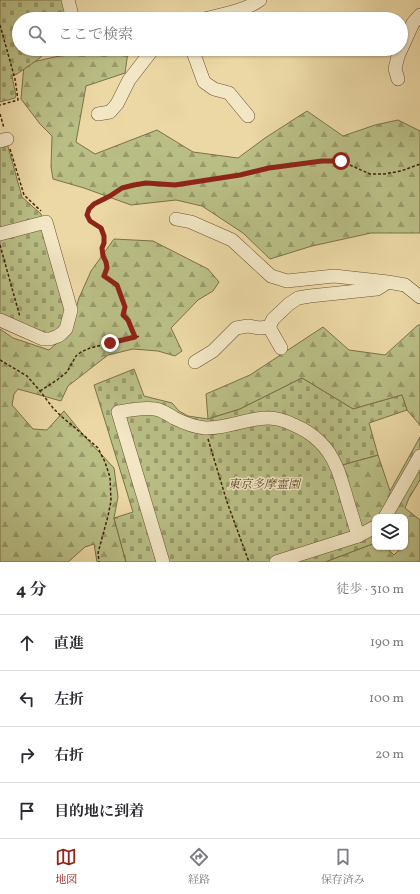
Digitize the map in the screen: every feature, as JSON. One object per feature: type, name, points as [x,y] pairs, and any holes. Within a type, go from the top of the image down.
[{"type":"street","points":[[68,0],[71,12]]},
{"type":"street","points":[[231,12],[253,5],[260,0]]},
{"type":"street","points":[[408,34],[413,23],[420,15]]},
{"type":"street","points":[[98,114],[110,112],[117,104],[129,80],[148,56]]},
{"type":"street","points":[[195,56],[204,82],[214,89],[228,93],[248,116]]},
{"type":"street","points":[[398,56],[395,69],[398,78]]},
{"type":"street","points":[[176,219],[191,222],[232,240],[271,276],[287,281],[334,276],[388,282],[405,285],[420,297]]},
{"type":"street","points":[[0,234],[46,222],[71,310],[66,329],[58,336],[50,339],[43,339],[0,320]]},
{"type":"street","points":[[269,327],[273,319],[298,298],[377,289],[388,282]]},
{"type":"street","points":[[195,362],[213,351],[236,328],[248,326],[259,328],[269,327]]},
{"type":"street","points":[[269,327],[281,348]]},
{"type":"street","points":[[163,562],[118,412],[147,408],[154,409],[165,412],[195,427],[205,428],[224,427],[251,420],[268,418],[278,419],[301,428],[319,440],[327,450],[336,467],[358,536]]},
{"type":"street","points":[[387,514],[420,456]]},
{"type":"street","points":[[276,562],[358,536],[372,529]]},
{"type":"path","points":[[0,25],[15,79],[18,100],[0,105]]},
{"type":"path","points":[[0,114],[4,140],[24,195],[44,214],[46,222]]},
{"type":"path","points":[[135,337],[128,320],[123,315],[125,307],[117,285],[104,276],[107,268],[102,248],[104,236],[101,228],[90,221],[87,215],[89,209],[94,204],[122,188],[134,185],[146,183],[175,185],[240,175],[269,168],[322,161],[341,161],[370,174],[384,174],[401,171],[420,164]]},
{"type":"path","points":[[0,245],[24,330]]},
{"type":"path","points":[[40,391],[67,372],[76,356],[81,352],[90,348],[140,336]]},
{"type":"path","points":[[0,360],[27,376],[53,408],[98,448],[105,462],[110,477],[111,502],[98,553],[99,562]]},
{"type":"path","points":[[205,428],[227,502],[249,562]]},
{"type":"green space","points":[[0,0],[63,0],[66,12],[12,12],[12,56],[42,56],[12,76],[16,96],[15,98],[0,102]]},
{"type":"green space","points":[[59,56],[127,56],[125,73],[86,86],[76,142],[95,154],[157,130],[193,152],[238,158],[265,138],[307,111],[343,136],[375,125],[398,120],[420,131],[420,233],[371,233],[312,246],[270,259],[243,233],[202,206],[176,200],[131,205],[84,188],[53,179],[51,167],[52,136],[40,124],[21,99],[24,64]]},
{"type":"green space","points":[[7,143],[22,197],[41,214],[67,308],[63,327],[49,335],[0,316],[0,145]]},
{"type":"green space","points":[[114,239],[153,241],[208,269],[219,282],[213,291],[198,300],[171,328],[182,351],[175,356],[158,351],[133,349],[108,355],[68,386],[61,401],[18,389],[14,394],[12,405],[33,429],[47,430],[64,411],[85,437],[114,468],[118,497],[114,518],[126,562],[97,562],[94,544],[85,547],[68,562],[0,562],[0,329],[13,338],[49,350],[69,333],[79,298],[91,271]]},
{"type":"green space","points":[[418,325],[420,325],[420,426],[407,410],[402,395],[353,409],[302,378],[240,409],[208,419],[206,394],[250,375],[323,327],[349,350],[385,355]]},
{"type":"green space","name":"東京多摩霊園","points":[[134,369],[144,396],[172,403],[179,411],[188,416],[208,419],[240,409],[302,378],[353,409],[402,395],[407,410],[369,423],[378,455],[342,465],[360,528],[372,535],[372,544],[325,562],[126,562],[114,518],[133,512],[94,385]]},
{"type":"green space","points":[[420,437],[420,480],[405,508],[420,520],[420,562],[325,562],[372,544],[372,550],[389,550],[394,555],[399,550],[408,550],[408,514],[372,514],[372,535],[360,528],[342,465],[378,455],[390,491]]},
{"type":"route","points":[[110,343],[135,337],[128,320],[123,315],[125,307],[117,285],[104,276],[107,268],[102,248],[104,236],[101,228],[90,221],[87,215],[89,209],[94,204],[122,188],[134,185],[146,183],[175,185],[240,175],[269,168],[322,161],[341,161]]}]
